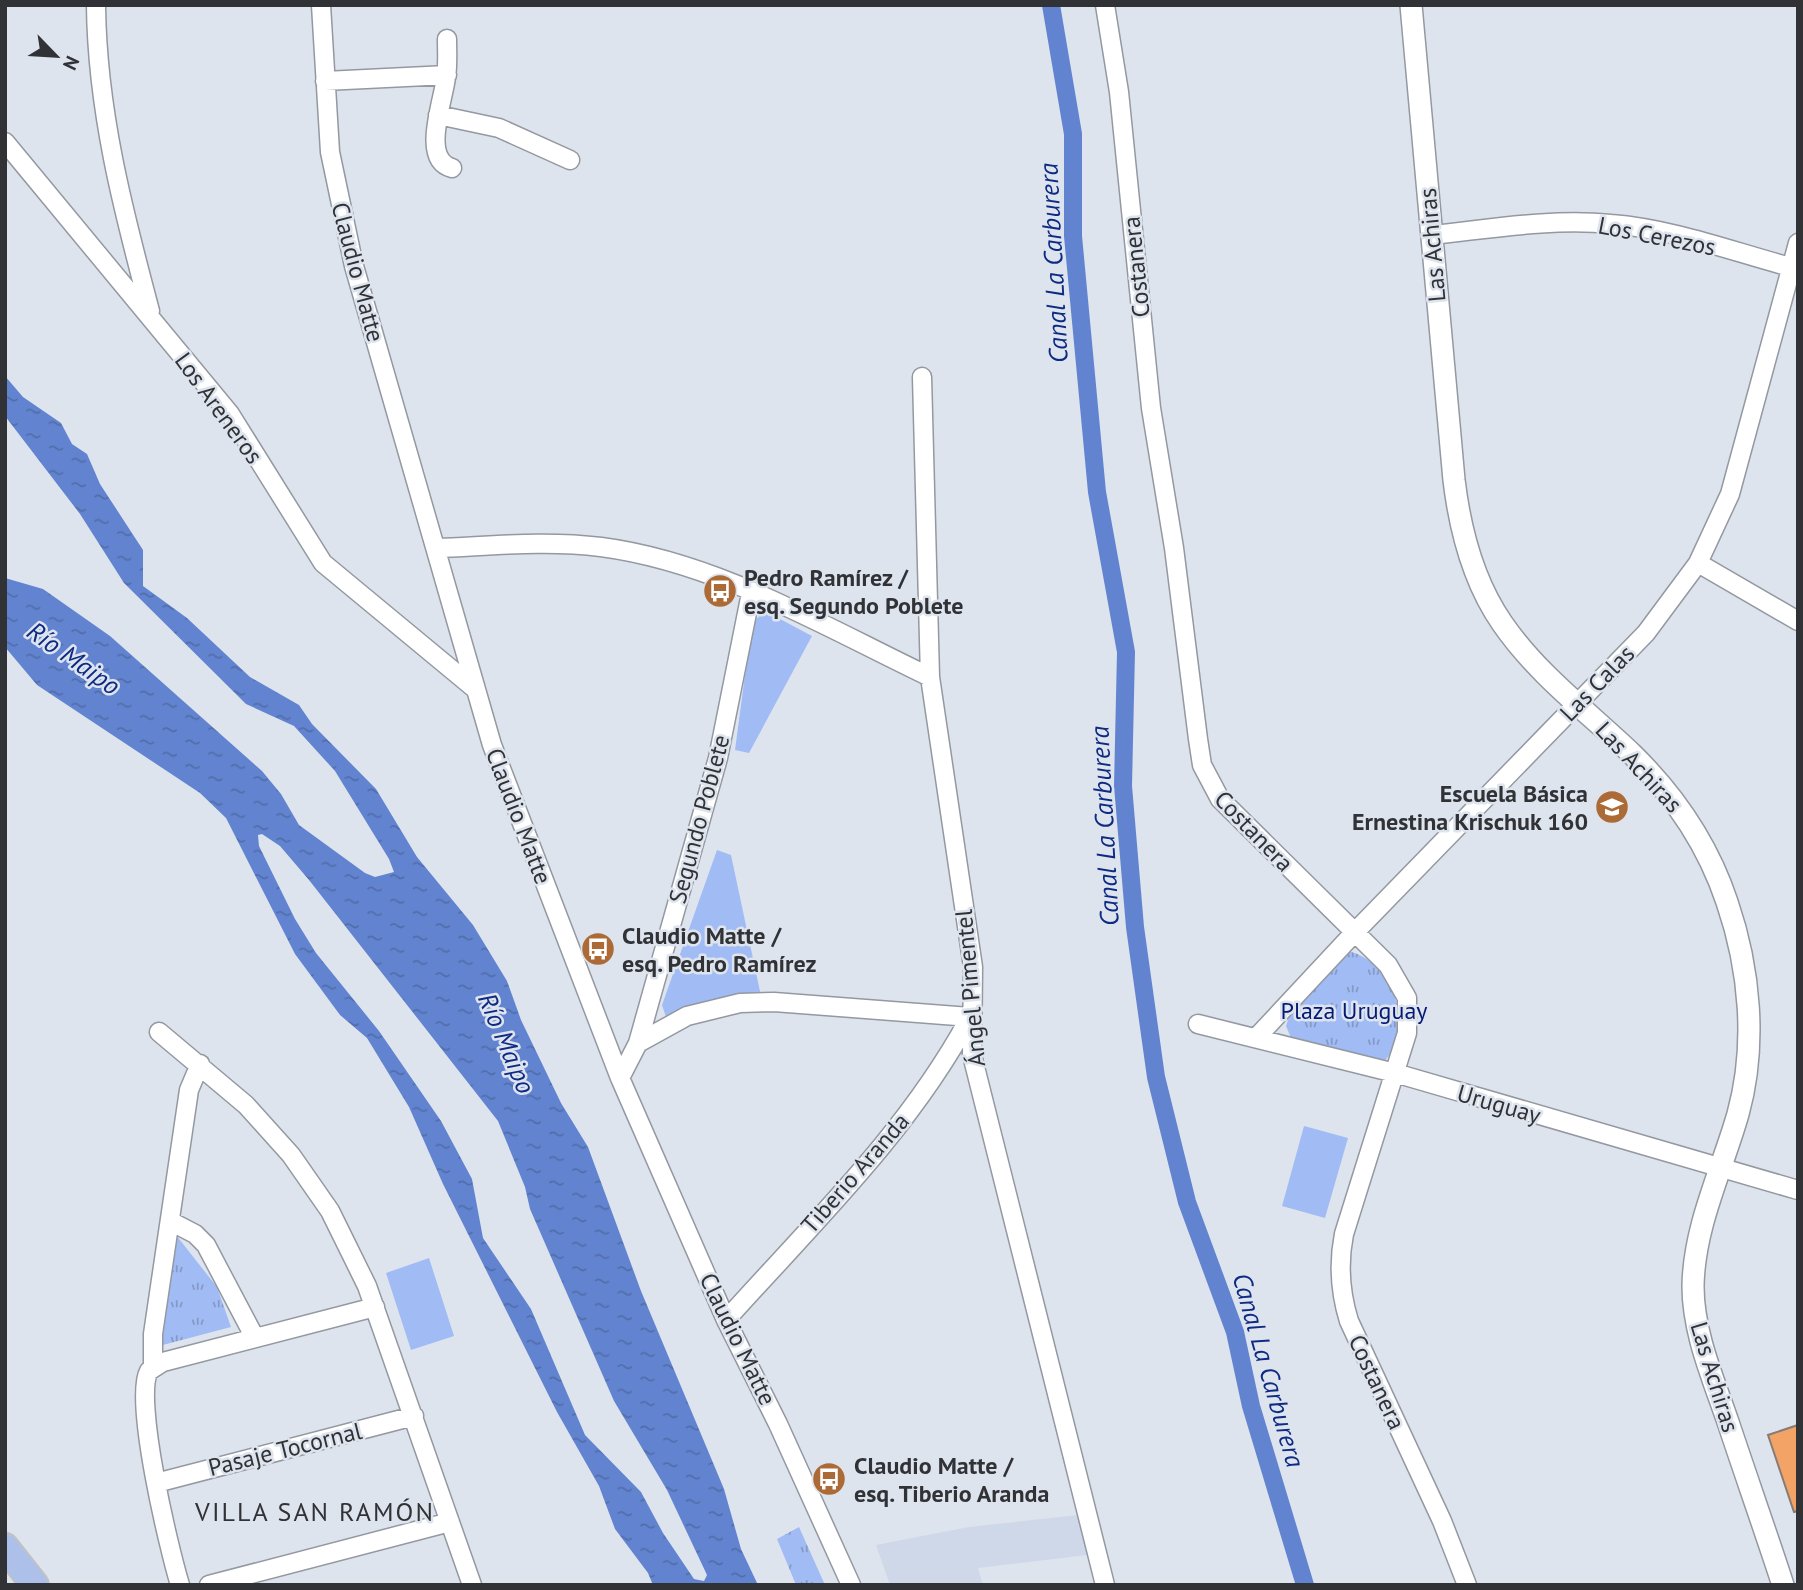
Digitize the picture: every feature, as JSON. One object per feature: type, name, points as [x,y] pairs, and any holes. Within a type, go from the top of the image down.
[{"type":"street","points":[[96,5],[97,44],[114,173],[151,316]]},
{"type":"street","name":"Claudio Matte","points":[[321,5],[330,152],[343,218],[492,745],[620,1079],[726,1320],[778,1424],[851,1585]]},
{"type":"street","name":"Costanera","points":[[1105,5],[1119,92],[1150,396],[1174,548],[1202,765],[1220,799],[1396,975],[1407,998],[1409,1021],[1344,1234],[1341,1289],[1349,1321],[1442,1521],[1467,1585]]},
{"type":"street","name":"Las Achiras","points":[[1410,5],[1454,480],[1465,543],[1483,588],[1502,623],[1536,664],[1631,753],[1677,805],[1708,854],[1731,912],[1745,980],[1748,1055],[1742,1098],[1719,1168],[1695,1265],[1697,1323],[1783,1585]]},
{"type":"street","points":[[447,39],[447,75],[436,136],[439,158],[452,168]]},
{"type":"street","points":[[325,81],[447,75]]},
{"type":"street","points":[[438,115],[499,128],[570,159]]},
{"type":"street","name":"Los Areneros","points":[[5,142],[151,316],[197,378],[230,414],[323,563],[474,688]]},
{"type":"street","name":"Los Cerezos","points":[[1431,235],[1548,224],[1611,224],[1679,236],[1795,268]]},
{"type":"street","name":"Las Calas","points":[[1256,1038],[1353,933],[1646,633],[1698,563],[1730,494],[1795,268],[1798,243]]},
{"type":"street","name":"Ángel Pimentel","points":[[922,377],[930,677],[971,953],[970,1017],[976,1074],[1105,1585]]},
{"type":"street","points":[[436,548],[548,543],[603,547],[659,559],[751,593],[930,677]]},
{"type":"street","points":[[1698,563],[1798,621]]},
{"type":"street","name":"Segundo Poblete","points":[[620,1079],[638,1043],[718,758],[751,593]]},
{"type":"street","points":[[638,1043],[687,1016],[740,1003],[774,1002],[970,1017]]},
{"type":"street","name":"Tiberio Aranda","points":[[726,1320],[899,1125],[949,1057],[970,1017]]},
{"type":"street","name":"Uruguay","points":[[1198,1024],[1395,1073],[1798,1190]]},
{"type":"street","points":[[159,1032],[200,1064],[269,1129],[312,1182],[346,1240],[375,1307],[472,1585]]},
{"type":"street","points":[[180,1585],[164,1529],[144,1390],[151,1369],[153,1334],[190,1084],[200,1064]]},
{"type":"street","points":[[170,1221],[194,1234],[206,1245],[255,1338]]},
{"type":"street","points":[[151,1369],[255,1338],[375,1307]]},
{"type":"street","name":"Pasaje Tocornal","points":[[156,1483],[414,1416]]},
{"type":"street","points":[[209,1585],[450,1522]]},
{"type":"shaded area","points":[[1079,1515],[1087,1555],[978,1568],[983,1585],[890,1585],[876,1545],[969,1527]]},
{"type":"green space","points":[[765,611],[812,636],[749,753],[735,750],[752,623]]},
{"type":"green space","points":[[717,850],[731,855],[761,996],[733,996],[666,1017],[662,1005]]},
{"type":"green space","name":"Plaza Uruguay","points":[[1347,951],[1363,957],[1377,968],[1388,982],[1395,998],[1399,1016],[1398,1034],[1393,1050],[1382,1063],[1291,1038],[1286,1026],[1290,1014]]},
{"type":"green space","points":[[1304,1126],[1348,1138],[1325,1218],[1282,1206]]},
{"type":"green space","points":[[176,1235],[217,1287],[231,1327],[159,1346]]},
{"type":"green space","points":[[429,1258],[454,1336],[411,1350],[386,1273]]},
{"type":"green space","points":[[799,1527],[825,1585],[796,1585],[777,1539]]},
{"type":"water","name":"Río Maipo","points":[[5,376],[23,397],[61,423],[72,444],[87,454],[100,484],[143,550],[143,586],[187,618],[250,677],[299,705],[312,724],[376,789],[417,857],[473,925],[507,981],[521,1020],[561,1103],[588,1147],[641,1291],[724,1489],[741,1549],[758,1585],[653,1585],[648,1573],[615,1529],[599,1486],[557,1412],[443,1184],[409,1107],[367,1038],[340,1015],[295,954],[226,818],[200,793],[37,685],[5,647],[5,578],[43,589],[110,636],[262,771],[281,794],[299,825],[365,873],[375,877],[394,872],[389,859],[335,771],[294,726],[246,704],[124,583],[80,514],[5,416]],"holes":[[[262,834],[280,846],[498,1121],[525,1187],[530,1209],[614,1401],[667,1490],[707,1575],[704,1581],[694,1579],[663,1533],[641,1492],[585,1435],[531,1309],[483,1238],[472,1179],[441,1121],[379,1031],[316,953],[295,919],[259,846],[258,835]]]},
{"type":"building","points":[[1798,1425],[1798,1511],[1794,1512],[1768,1435]]},
{"type":"waterway","name":"Canal La Carburera","points":[[1051,5],[1073,134],[1073,236],[1097,492],[1126,652],[1123,786],[1135,927],[1156,1077],[1187,1202],[1235,1332],[1251,1406],[1305,1585]]},
{"type":"place","name":"Pedro Ramírez / esq. Segundo Poblete","points":[[720,591]]},
{"type":"place","name":"Escuela Básica Ernestina Krischuk 160","points":[[1612,807]]},
{"type":"place","name":"Claudio Matte / esq. Pedro Ramírez","points":[[598,949]]},
{"type":"place","name":"Claudio Matte / esq. Tiberio Aranda","points":[[829,1479]]},
{"type":"district","name":"VILLA SAN RAMÓN","points":[[315,1511]]}]
